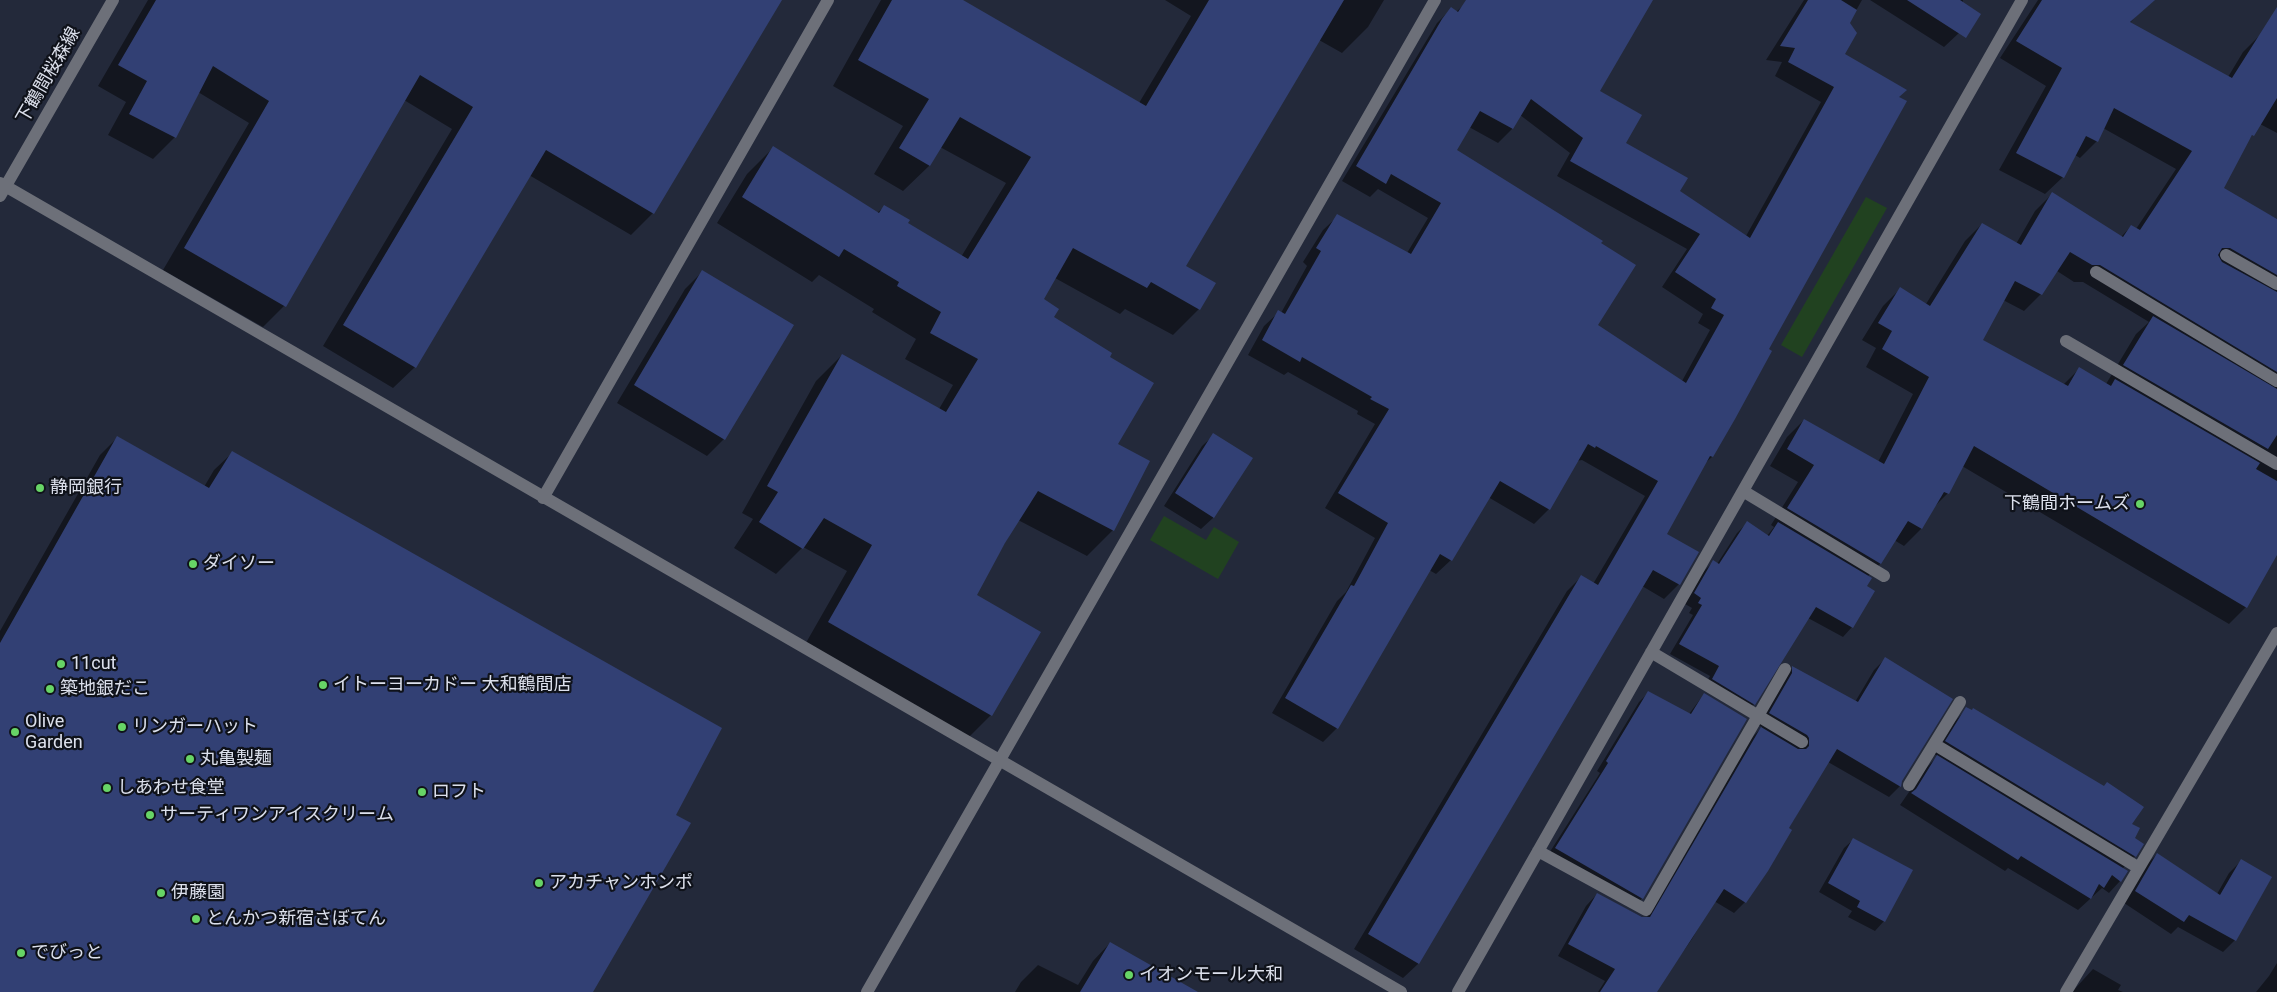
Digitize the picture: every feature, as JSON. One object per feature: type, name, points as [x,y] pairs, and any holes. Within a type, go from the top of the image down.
[{"type":"street","name":"下鶴間桜森線","points":[[2,189],[113,0]]},
{"type":"street","points":[[543,498],[828,0]]},
{"type":"street","points":[[867,992],[1435,0]]},
{"type":"street","points":[[1458,992],[2022,0]]},
{"type":"street","points":[[2,189],[999,759],[1401,992]]},
{"type":"street","points":[[2226,255],[2277,284]]},
{"type":"street","points":[[2096,272],[2277,381]]},
{"type":"street","points":[[2066,341],[2277,464]]},
{"type":"street","points":[[1743,491],[1884,576]]},
{"type":"street","points":[[2066,992],[2277,633]]},
{"type":"street","points":[[1651,652],[1802,742]]},
{"type":"street","points":[[1538,851],[1646,910],[1785,669]]},
{"type":"street","points":[[1909,785],[1960,702]]},
{"type":"street","points":[[1934,744],[2139,868]]},
{"type":"green space","points":[[1866,197],[1887,208],[1802,357],[1781,345]]},
{"type":"green space","points":[[1164,516],[1206,540],[1214,527],[1239,542],[1218,579],[1150,540]]},
{"type":"building","points":[[156,0],[782,0],[654,214],[546,150],[416,368],[343,325],[473,107],[420,75],[286,307],[184,248],[269,101],[213,66],[176,138],[129,114],[147,81],[118,65]]},
{"type":"building","points":[[892,0],[963,0],[1146,106],[1209,0],[1344,0],[1186,266],[1216,283],[1200,310],[1151,282],[1147,288],[1073,248],[1044,299],[1059,309],[1054,317],[1112,353],[1110,357],[1154,383],[1118,444],[1150,461],[1114,531],[1038,491],[1005,543],[977,595],[1041,632],[992,716],[828,622],[872,545],[824,518],[803,549],[759,522],[778,492],[767,486],[842,354],[946,412],[978,359],[930,333],[941,312],[897,286],[899,282],[844,249],[839,257],[742,197],[773,146],[879,213],[884,205],[910,220],[908,223],[968,259],[1031,157],[960,117],[930,166],[899,148],[929,99],[858,60]]},
{"type":"building","points":[[1466,0],[1653,0],[1600,91],[1642,115],[1626,143],[1688,178],[1680,191],[1750,238],[1834,87],[1788,62],[1795,48],[1780,46],[1808,0],[1841,0],[1857,10],[1850,23],[1857,33],[1845,54],[1907,90],[1899,97],[1907,101],[1769,349],[1772,351],[1735,419],[1713,457],[1710,456],[1667,534],[1699,552],[1680,585],[1653,570],[1419,964],[1368,934],[1581,575],[1598,585],[1658,481],[1596,446],[1595,448],[1588,444],[1550,510],[1500,481],[1452,561],[1440,554],[1338,729],[1285,698],[1351,585],[1354,586],[1388,523],[1338,493],[1389,409],[1370,399],[1372,397],[1302,357],[1300,362],[1262,340],[1278,310],[1285,314],[1321,251],[1316,248],[1337,214],[1411,254],[1441,203],[1391,174],[1386,184],[1356,166],[1442,19],[1451,7],[1458,12]],"holes":[[[1531,99],[1583,138],[1570,161],[1700,234],[1675,272],[1716,299],[1711,308],[1724,315],[1686,383],[1598,325],[1636,265],[1601,243],[1603,241],[1457,150],[1480,111],[1513,129]]]},
{"type":"building","points":[[1907,0],[1960,0],[1981,14],[1966,38]]},
{"type":"building","points":[[2042,0],[2155,0],[2130,22],[2232,78],[2277,7],[2277,98],[2254,136],[2252,135],[2224,188],[2277,219],[2277,275],[2230,248],[2222,248],[2218,255],[2222,262],[2277,292],[2277,372],[2100,265],[2092,265],[2070,252],[2042,295],[2015,281],[1983,340],[2068,386],[2079,367],[2111,386],[2115,379],[2260,463],[2256,469],[2277,481],[2277,555],[2247,608],[1974,446],[1949,494],[1944,492],[1922,529],[1908,521],[1881,564],[1787,508],[1814,465],[1787,449],[1804,419],[1884,464],[1929,377],[1882,349],[1892,331],[1878,323],[1900,287],[1930,306],[1982,223],[2021,245],[2052,192],[2123,237],[2131,225],[2140,230],[2192,151],[2114,108],[2098,142],[2086,136],[2064,178],[2016,153],[2062,68],[2016,41]]},
{"type":"building","points":[[702,270],[794,325],[725,440],[634,385]]},
{"type":"building","points":[[2153,316],[2277,389],[2277,435],[2268,449],[2123,365]]},
{"type":"building","points":[[1213,433],[1253,458],[1214,518],[1175,493]]},
{"type":"building","name":"イトーヨーカドー 大和鶴間店","points":[[117,436],[209,488],[232,451],[722,728],[676,815],[691,823],[593,992],[0,992],[0,643]]},
{"type":"building","points":[[1747,521],[1769,536],[1778,522],[1872,578],[1867,586],[1875,591],[1853,628],[1816,607],[1755,705],[1712,679],[1719,666],[1679,644],[1702,605],[1698,603],[1701,598],[1694,593],[1713,560],[1719,564]]},
{"type":"building","points":[[1885,657],[1953,699],[1902,781],[1901,787],[1837,749],[1789,828],[1792,830],[1768,871],[1746,903],[1724,889],[1657,992],[1600,992],[1615,969],[1568,944],[1597,893],[1642,917],[1650,917],[1761,727],[1798,749],[1806,749],[1809,746],[1807,735],[1769,713],[1792,673],[1792,666],[1858,702]]},
{"type":"building","points":[[1648,691],[1691,714],[1704,693],[1747,719],[1643,899],[1555,848],[1608,763],[1606,761]]},
{"type":"building","points":[[1966,707],[1972,710],[1973,708],[2104,786],[2107,782],[2144,807],[2132,824],[2140,828],[2135,838],[2144,844],[2136,857],[1945,741]]},
{"type":"building","points":[[1937,755],[2128,871],[2121,882],[2112,875],[2104,888],[2099,884],[2091,899],[2021,856],[2018,860],[1911,793],[1916,789]]},
{"type":"building","points":[[1853,838],[1913,870],[1885,922],[1857,907],[1860,901],[1828,883]]},
{"type":"building","points":[[2157,853],[2220,895],[2241,859],[2272,877],[2236,941],[2189,915],[2184,922],[2135,891]]},
{"type":"building","name":"イオンモール大和","points":[[1110,942],[1198,992],[1080,992]]},
{"type":"place","name":"静岡銀行","points":[[40,488]]},
{"type":"place","name":"下鶴間ホームズ","points":[[2140,504]]},
{"type":"place","name":"ダイソー","points":[[193,564]]},
{"type":"place","name":"11cut","points":[[61,664]]},
{"type":"place","name":"イトーヨーカドー 大和鶴間店","points":[[323,685]]},
{"type":"place","name":"築地銀だこ","points":[[50,689]]},
{"type":"place","name":"リンガーハット","points":[[122,727]]},
{"type":"place","name":"Olive Garden","points":[[15,732]]},
{"type":"place","name":"丸亀製麺","points":[[190,759]]},
{"type":"place","name":"しあわせ食堂","points":[[107,788]]},
{"type":"place","name":"ロフト","points":[[422,792]]},
{"type":"place","name":"サーティワンアイスクリーム","points":[[150,815]]},
{"type":"place","name":"アカチャンホンポ","points":[[539,883]]},
{"type":"place","name":"伊藤園","points":[[161,893]]},
{"type":"place","name":"とんかつ新宿さぼてん","points":[[196,919]]},
{"type":"place","name":"でびっと","points":[[21,953]]},
{"type":"place","name":"イオンモール大和","points":[[1129,975]]}]
